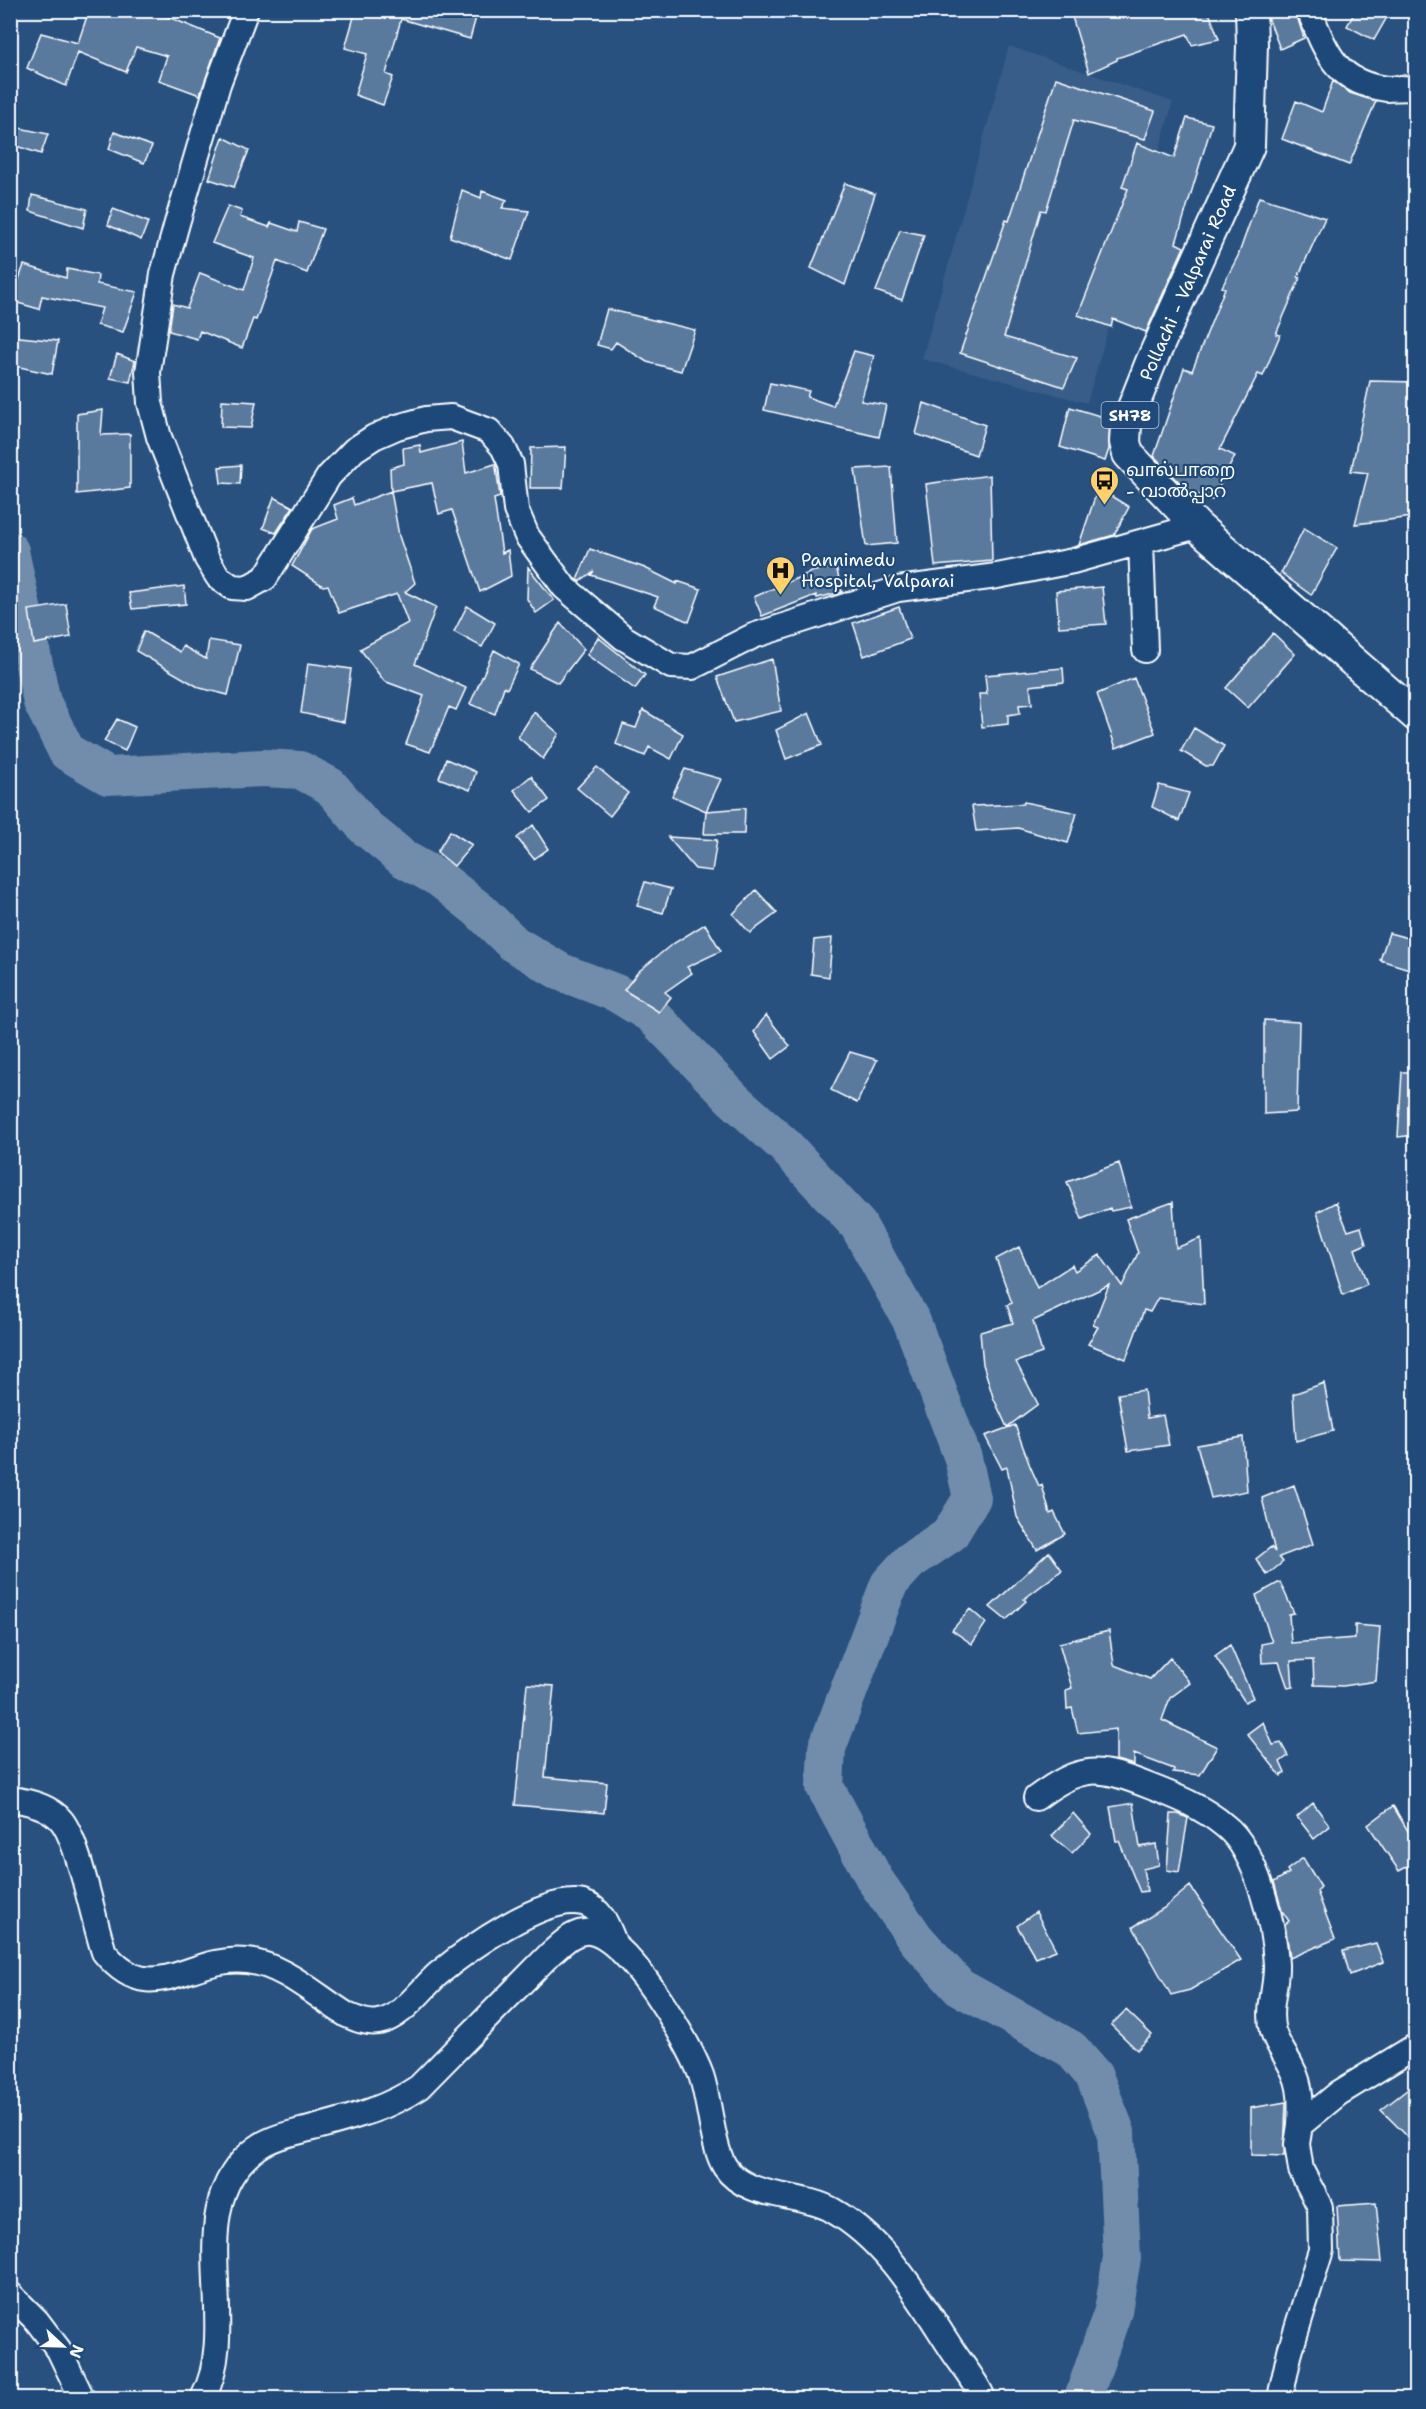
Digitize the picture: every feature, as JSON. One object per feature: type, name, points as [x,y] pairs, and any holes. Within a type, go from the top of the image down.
[{"type":"main road","name":"Pollachi - Valparai Road","points":[[1251,10],[1249,146],[1151,362],[1126,425],[1125,442],[1128,454],[1197,526],[1416,716]]},
{"type":"street","points":[[246,10],[215,94],[163,274],[148,372],[150,403],[159,437],[207,559],[218,577],[232,587],[248,588],[265,578],[329,476],[354,450],[374,437],[397,427],[426,419],[451,417],[489,431],[503,447],[511,464],[516,510],[526,536],[564,587],[624,638],[671,666],[692,667],[753,636],[898,589],[998,576],[1073,561],[1197,526]]},
{"type":"street","points":[[1309,10],[1330,61],[1345,74],[1373,86],[1416,89]]},
{"type":"street","points":[[1141,542],[1145,650]]},
{"type":"street","points":[[1036,1798],[1075,1775],[1094,1770],[1110,1771],[1193,1805],[1228,1827],[1253,1866],[1269,1917],[1276,1964],[1271,2009],[1273,2030],[1301,2091],[1298,2144],[1301,2170],[1320,2206],[1321,2250],[1290,2351],[1280,2398]]},
{"type":"street","points":[[10,1798],[27,1801],[61,1820],[71,1839],[104,1952],[115,1965],[130,1976],[150,1982],[224,1960],[247,1961],[267,1965],[347,2015],[361,2021],[378,2022],[398,2012],[463,1954],[546,1907],[570,1902],[584,1903],[598,1911],[607,1924],[615,1945]]},
{"type":"street","points":[[203,2398],[213,2369],[216,2345],[218,2213],[225,2185],[241,2161],[259,2146],[283,2136],[379,2109],[419,2087],[496,2007],[574,1935],[588,1932],[602,1936],[615,1945],[646,1980],[686,2043],[700,2074],[724,2165],[734,2179],[750,2186],[816,2202],[853,2223],[900,2271],[983,2398]]},
{"type":"street","points":[[1300,2125],[1339,2093],[1416,2046]]},
{"type":"street","points":[[10,2294],[37,2321],[59,2350],[82,2398]]},
{"type":"shaded area","points":[[1009,46],[1173,102],[1087,403],[922,359]]},
{"type":"building","points":[[89,10],[163,10],[161,14],[220,38],[200,95],[159,80],[167,56],[136,47],[126,72],[78,52],[66,86],[27,68],[41,33],[78,43]]},
{"type":"building","points":[[356,10],[478,10],[470,39],[401,19],[386,74],[393,77],[383,105],[355,95],[367,54],[345,48]]},
{"type":"building","points":[[1070,10],[1208,10],[1219,39],[1192,45],[1187,34],[1117,58],[1089,73]]},
{"type":"building","points":[[1282,10],[1295,10],[1304,38],[1280,49],[1268,17]]},
{"type":"building","points":[[1356,10],[1391,10],[1374,40],[1347,26]]},
{"type":"building","points":[[1056,78],[1155,111],[1145,139],[1074,120],[1046,211],[1041,210],[1004,337],[1077,358],[1064,387],[960,353],[1006,220],[1009,221]]},
{"type":"building","points":[[1333,81],[1350,93],[1376,101],[1349,165],[1282,139],[1296,101],[1322,112]]},
{"type":"building","points":[[1187,118],[1212,124],[1176,243],[1184,247],[1146,332],[1113,319],[1111,327],[1078,315],[1128,189],[1122,187],[1137,143],[1174,158]]},
{"type":"building","points":[[10,126],[48,134],[41,154],[10,144]]},
{"type":"building","points":[[114,132],[152,146],[144,163],[109,149]]},
{"type":"building","points":[[223,137],[249,150],[234,187],[209,179]]},
{"type":"building","points":[[845,183],[875,194],[845,285],[811,268]]},
{"type":"building","points":[[462,190],[481,198],[482,191],[507,200],[502,208],[529,211],[512,260],[450,237]]},
{"type":"building","points":[[32,195],[87,209],[83,228],[30,211]]},
{"type":"building","points":[[1259,197],[1325,218],[1298,277],[1300,278],[1276,334],[1280,335],[1263,376],[1258,374],[1220,449],[1235,456],[1212,500],[1187,490],[1154,456],[1184,368],[1192,371],[1225,288],[1222,287],[1238,256]]},
{"type":"building","points":[[228,206],[242,211],[240,217],[269,227],[271,223],[297,232],[299,222],[323,229],[307,273],[277,261],[256,320],[253,319],[242,348],[200,331],[197,339],[169,331],[173,304],[187,308],[200,273],[244,290],[254,258],[212,243]]},
{"type":"building","points":[[113,209],[148,222],[141,240],[108,225]]},
{"type":"building","points":[[900,230],[924,235],[902,300],[876,291]]},
{"type":"building","points":[[24,265],[66,278],[67,269],[98,275],[97,284],[137,292],[123,332],[97,325],[102,308],[42,296],[39,309],[11,301]]},
{"type":"building","points":[[607,309],[695,330],[681,371],[647,362],[616,342],[611,349],[597,345]]},
{"type":"building","points":[[10,336],[58,341],[52,374],[10,365]]},
{"type":"building","points":[[854,351],[874,356],[861,401],[886,405],[879,437],[764,410],[770,383],[809,391],[807,397],[833,406]]},
{"type":"building","points":[[117,354],[135,361],[130,382],[110,378]]},
{"type":"building","points":[[1370,381],[1416,382],[1413,517],[1355,524],[1368,473],[1351,471]]},
{"type":"building","points":[[222,400],[256,402],[251,428],[221,427]]},
{"type":"building","points":[[924,403],[985,425],[976,455],[916,434]]},
{"type":"building","points":[[1070,407],[1110,419],[1109,449],[1105,461],[1060,447]]},
{"type":"building","points":[[103,410],[101,435],[130,434],[130,488],[77,494],[77,414]]},
{"type":"building","points":[[462,442],[466,473],[495,464],[500,497],[494,499],[502,553],[508,550],[511,576],[480,592],[452,510],[439,514],[432,483],[391,491],[390,468],[404,464],[403,448],[420,445],[421,453]]},
{"type":"building","points":[[566,447],[563,488],[530,488],[531,448]]},
{"type":"building","points":[[241,465],[240,484],[221,483],[219,467]]},
{"type":"building","points":[[891,467],[897,543],[866,546],[855,469]]},
{"type":"building","points":[[990,475],[992,561],[935,566],[926,484]]},
{"type":"building","points":[[1098,488],[1129,507],[1114,535],[1079,545]]},
{"type":"building","points":[[391,491],[399,536],[415,583],[405,592],[436,607],[415,664],[466,688],[456,710],[449,707],[430,752],[406,744],[424,696],[384,681],[360,649],[408,623],[397,594],[339,613],[328,585],[323,586],[292,566],[312,529],[338,519],[334,505],[352,498],[354,505]]},
{"type":"building","points":[[274,497],[293,507],[276,533],[263,528]]},
{"type":"building","points":[[1304,528],[1337,548],[1311,595],[1281,573]]},
{"type":"building","points":[[590,549],[645,568],[677,584],[677,581],[701,589],[689,622],[654,606],[658,597],[591,575],[594,571],[580,581],[577,580]]},
{"type":"building","points":[[836,566],[842,592],[817,598],[816,595],[762,616],[754,597],[811,572]]},
{"type":"building","points":[[528,567],[554,600],[536,613],[527,599]]},
{"type":"building","points":[[184,586],[186,604],[132,609],[129,593]]},
{"type":"building","points":[[1102,587],[1106,624],[1059,627],[1056,591]]},
{"type":"building","points":[[66,604],[71,637],[34,644],[29,610]]},
{"type":"building","points":[[467,606],[495,623],[482,647],[454,632]]},
{"type":"building","points":[[899,607],[910,639],[864,656],[853,623]]},
{"type":"building","points":[[560,623],[584,649],[558,683],[530,669]]},
{"type":"building","points":[[144,631],[180,652],[183,646],[206,659],[209,640],[240,645],[228,695],[200,688],[136,651]]},
{"type":"building","points":[[1273,633],[1295,654],[1248,708],[1226,688]]},
{"type":"building","points":[[598,637],[645,675],[635,689],[587,655]]},
{"type":"building","points":[[494,650],[519,664],[507,689],[504,687],[495,714],[470,704]]},
{"type":"building","points":[[772,659],[781,711],[734,722],[717,677]]},
{"type":"building","points":[[308,663],[351,669],[344,722],[301,713]]},
{"type":"building","points":[[1063,668],[1064,682],[1030,686],[1032,704],[1019,705],[1020,713],[1008,715],[1008,724],[982,727],[979,694],[987,694],[985,675]]},
{"type":"building","points":[[1134,678],[1155,733],[1116,748],[1097,694]]},
{"type":"building","points":[[643,710],[683,734],[671,759],[649,747],[645,756],[616,744],[623,724],[636,728]]},
{"type":"building","points":[[534,712],[559,734],[543,759],[518,737]]},
{"type":"building","points":[[809,713],[822,745],[786,759],[776,730]]},
{"type":"building","points":[[117,719],[135,727],[125,751],[104,741]]},
{"type":"building","points":[[1194,728],[1224,746],[1213,766],[1206,766],[1181,751]]},
{"type":"building","points":[[446,759],[476,772],[470,790],[439,778]]},
{"type":"building","points":[[597,767],[628,793],[610,816],[577,788]]},
{"type":"building","points":[[685,769],[721,779],[706,811],[672,796]]},
{"type":"building","points":[[531,776],[549,800],[532,812],[514,790]]},
{"type":"building","points":[[1159,785],[1189,793],[1179,821],[1152,807]]},
{"type":"building","points":[[1024,802],[1077,813],[1068,843],[1018,828],[976,831],[972,806],[1023,804]]},
{"type":"building","points":[[745,808],[744,834],[704,834],[706,811]]},
{"type":"building","points":[[533,825],[548,849],[534,859],[517,838]]},
{"type":"building","points":[[450,831],[472,845],[454,866],[437,852]]},
{"type":"building","points":[[668,837],[717,840],[712,871],[695,869]]},
{"type":"building","points":[[645,882],[671,889],[663,913],[637,906]]},
{"type":"building","points":[[756,890],[777,913],[750,933],[733,914]]},
{"type":"building","points":[[705,924],[721,951],[687,967],[692,973],[665,992],[671,997],[659,1012],[624,990],[638,972],[671,945]]},
{"type":"building","points":[[1389,933],[1416,940],[1416,971],[1380,960]]},
{"type":"building","points":[[832,938],[829,977],[811,974],[814,940]]},
{"type":"building","points":[[766,1015],[790,1046],[773,1059],[754,1032]]},
{"type":"building","points":[[1264,1020],[1299,1022],[1297,1112],[1264,1114]]},
{"type":"building","points":[[850,1052],[877,1060],[857,1103],[831,1090]]},
{"type":"building","points":[[1402,1072],[1416,1072],[1416,1135],[1398,1137]]},
{"type":"building","points":[[1119,1163],[1131,1207],[1111,1211],[1110,1208],[1082,1219],[1067,1182]]},
{"type":"building","points":[[1173,1202],[1176,1248],[1201,1238],[1204,1304],[1158,1298],[1150,1312],[1144,1310],[1126,1359],[1088,1344],[1098,1327],[1093,1325],[1109,1285],[1033,1321],[1042,1353],[1016,1362],[1038,1404],[1007,1427],[993,1397],[983,1364],[980,1332],[1013,1323],[1007,1305],[1012,1303],[996,1259],[1019,1247],[1037,1288],[1072,1265],[1075,1271],[1100,1255],[1122,1286],[1138,1253],[1126,1219]]},
{"type":"building","points":[[1336,1202],[1348,1231],[1361,1227],[1366,1244],[1355,1249],[1367,1284],[1343,1295],[1317,1212]]},
{"type":"building","points":[[1324,1383],[1333,1431],[1296,1441],[1293,1394]]},
{"type":"building","points":[[1144,1390],[1147,1418],[1163,1415],[1169,1445],[1128,1451],[1118,1394]]},
{"type":"building","points":[[1015,1425],[1039,1486],[1042,1485],[1050,1514],[1054,1512],[1065,1534],[1037,1550],[1017,1517],[1007,1467],[1002,1469],[985,1436]]},
{"type":"building","points":[[1243,1437],[1247,1491],[1211,1498],[1197,1445]]},
{"type":"building","points":[[1294,1485],[1313,1544],[1279,1557],[1283,1562],[1267,1575],[1256,1559],[1271,1547],[1275,1552],[1262,1498]]},
{"type":"building","points":[[1049,1552],[1062,1570],[1024,1599],[1026,1601],[1006,1620],[990,1607]]},
{"type":"building","points":[[1280,1582],[1294,1613],[1289,1614],[1291,1643],[1355,1638],[1355,1625],[1380,1627],[1376,1681],[1343,1686],[1314,1685],[1313,1660],[1291,1661],[1293,1687],[1288,1688],[1279,1662],[1262,1663],[1261,1644],[1272,1642],[1256,1595]]},
{"type":"building","points":[[970,1609],[986,1623],[972,1644],[952,1630]]},
{"type":"building","points":[[1109,1631],[1114,1665],[1150,1679],[1170,1658],[1190,1683],[1170,1698],[1162,1720],[1217,1747],[1200,1775],[1173,1772],[1174,1769],[1134,1754],[1134,1765],[1116,1760],[1116,1729],[1078,1733],[1072,1708],[1067,1709],[1066,1690],[1072,1688],[1059,1643]]},
{"type":"building","points":[[1230,1645],[1253,1698],[1245,1702],[1215,1656]]},
{"type":"building","points":[[527,1684],[554,1686],[545,1777],[607,1783],[604,1813],[515,1805]]},
{"type":"building","points":[[1263,1722],[1273,1745],[1281,1743],[1288,1756],[1280,1762],[1285,1773],[1281,1776],[1247,1734]]},
{"type":"building","points":[[1133,1803],[1140,1847],[1156,1844],[1159,1865],[1143,1869],[1147,1891],[1140,1892],[1119,1841],[1116,1841],[1110,1807]]},
{"type":"building","points":[[1313,1803],[1330,1826],[1314,1839],[1297,1817]]},
{"type":"building","points":[[1393,1806],[1416,1844],[1416,1862],[1399,1871],[1368,1825]]},
{"type":"building","points":[[1073,1813],[1091,1834],[1072,1853],[1052,1836]]},
{"type":"building","points":[[1171,1814],[1188,1818],[1179,1872],[1167,1870]]},
{"type":"building","points":[[1303,1858],[1321,1887],[1317,1891],[1335,1939],[1290,1958],[1285,1924],[1289,1921],[1282,1911],[1274,1882],[1289,1873],[1287,1870]]},
{"type":"building","points":[[1190,1886],[1241,1960],[1190,1990],[1171,1995],[1133,1927],[1164,1908]]},
{"type":"building","points":[[1036,1912],[1056,1950],[1036,1958],[1017,1926]]},
{"type":"building","points":[[1376,1943],[1383,1962],[1350,1975],[1343,1951]]},
{"type":"building","points":[[1126,2010],[1152,2035],[1137,2050],[1111,2025]]},
{"type":"building","points":[[1416,2083],[1416,2145],[1381,2110]]},
{"type":"building","points":[[1286,2102],[1284,2156],[1251,2155],[1251,2108]]},
{"type":"building","points":[[1376,2203],[1382,2262],[1340,2261],[1337,2206]]},
{"type":"waterway","points":[[10,551],[42,702],[67,752],[108,776],[263,768],[300,770],[330,786],[365,827],[404,859],[440,879],[479,910],[514,944],[561,972],[616,993],[652,1015],[733,1099],[785,1146],[858,1225],[912,1322],[963,1458],[972,1498],[950,1534],[910,1561],[889,1584],[827,1748],[825,1787],[875,1880],[916,1939],[959,1987],[1071,2049],[1094,2076],[1116,2132],[1122,2258],[1113,2311],[1083,2398]]},
{"type":"place","name":"வால்பாறை - വാൽപ്പാറ","points":[[1105,506]]},
{"type":"place","name":"Pannimedu Hospital, Valparai","points":[[780,596]]}]
